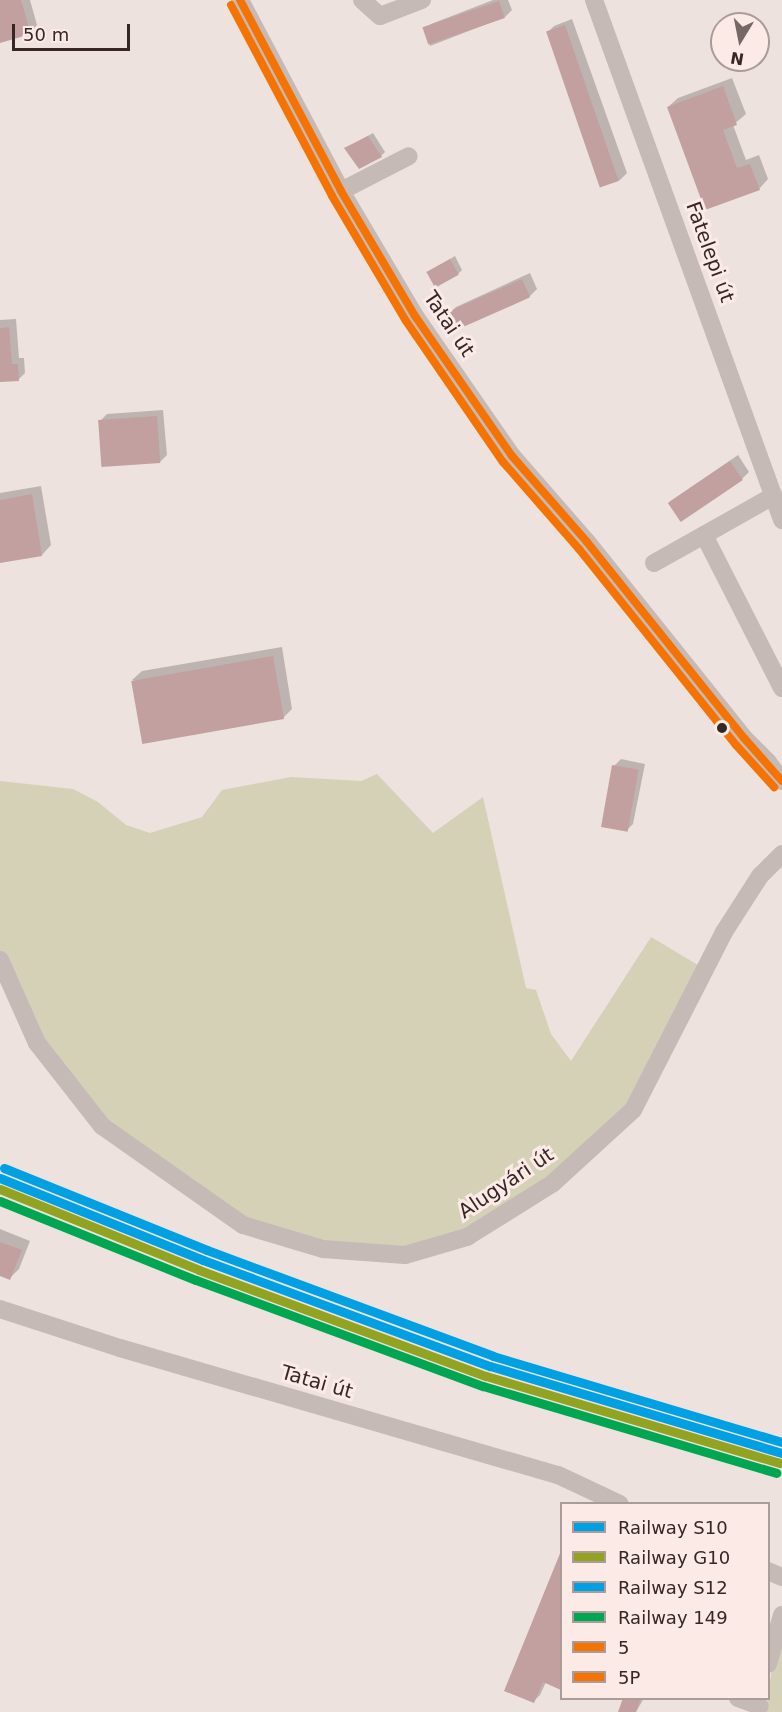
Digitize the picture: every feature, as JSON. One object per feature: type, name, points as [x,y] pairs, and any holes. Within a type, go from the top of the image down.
[{"type":"street","name":"Tatai út","points":[[240,0],[341,190],[415,316],[512,456],[587,542],[744,738],[775,761],[782,781]]},
{"type":"street","points":[[362,0],[380,16],[422,0]]},
{"type":"street","name":"Fatelepi út","points":[[594,0],[782,520]]},
{"type":"street","points":[[341,190],[409,156]]},
{"type":"street","points":[[654,562],[773,496]]},
{"type":"street","points":[[704,535],[782,688]]},
{"type":"street","name":"Alugyári út","points":[[0,960],[37,1043],[102,1126],[243,1224],[323,1249],[405,1256],[466,1237],[553,1183],[633,1110],[724,932],[760,876],[782,854]]},
{"type":"street","name":"Tatai út","points":[[0,1309],[120,1348],[558,1475],[618,1502]]},
{"type":"street","points":[[770,1657],[782,1614]]},
{"type":"street","points":[[744,1700],[760,1705]]},
{"type":"shaded area","points":[[377,774],[433,833],[483,797],[526,988],[536,990],[551,1034],[571,1061],[651,937],[703,968],[633,1110],[591,1149],[467,1237],[405,1255],[243,1225],[102,1126],[37,1043],[0,960],[0,781],[73,789],[98,802],[126,825],[150,833],[202,817],[222,790],[291,777],[361,781]]},
{"type":"shaded area","points":[[782,1615],[782,1712],[766,1712],[768,1700],[770,1700],[777,1631]]},
{"type":"building","points":[[0,0],[21,0],[31,34],[0,43]]},
{"type":"building","points":[[499,1],[505,18],[428,44],[422,27]]},
{"type":"building","points":[[565,25],[619,181],[600,188],[546,32]]},
{"type":"building","points":[[723,86],[737,125],[723,130],[737,168],[750,164],[760,190],[705,210],[667,107]]},
{"type":"building","points":[[368,136],[382,157],[359,169],[344,148]]},
{"type":"building","points":[[450,259],[459,275],[435,288],[426,272]]},
{"type":"building","points":[[522,279],[530,297],[455,331],[447,312]]},
{"type":"building","points":[[9,327],[12,364],[18,364],[19,381],[0,382],[0,328]]},
{"type":"building","points":[[157,416],[160,463],[101,467],[98,420]]},
{"type":"building","points":[[730,461],[743,480],[681,522],[668,503]]},
{"type":"building","points":[[32,494],[42,556],[0,563],[0,500]]},
{"type":"building","points":[[273,656],[284,719],[142,744],[131,681]]},
{"type":"building","points":[[612,765],[639,770],[628,832],[601,827]]},
{"type":"building","points":[[0,1242],[22,1250],[10,1280],[0,1276]]},
{"type":"building","points":[[560,1553],[560,1690],[543,1682],[534,1703],[504,1691]]},
{"type":"building","points":[[622,1700],[640,1700],[636,1712],[618,1712]]},
{"type":"rail line","name":"S12","points":[[4,1168],[207,1250],[493,1356],[782,1442]]},
{"type":"rail line","name":"S10","points":[[0,1178],[203,1260],[490,1366],[782,1453]]},
{"type":"rail line","name":"G10","points":[[0,1189],[199,1270],[486,1376],[779,1463]]},
{"type":"rail line","name":"149","points":[[0,1201],[196,1280],[483,1386],[776,1473]]},
{"type":"transit line","name":"5","points":[[240,0],[341,191],[415,316],[512,456],[587,542],[744,738],[782,781]]},
{"type":"transit line","name":"5P","points":[[231,5],[332,196],[406,321],[503,462],[579,549],[736,745],[774,787]]}]
